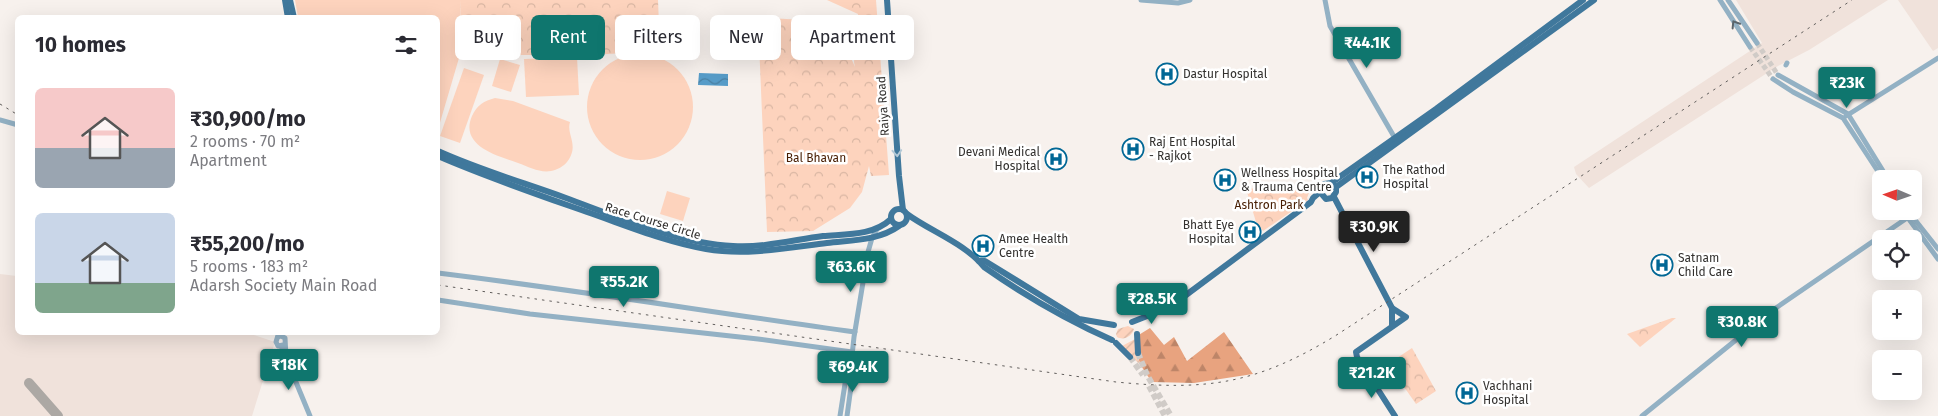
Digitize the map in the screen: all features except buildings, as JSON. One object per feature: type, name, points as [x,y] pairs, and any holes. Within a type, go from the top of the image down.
[{"type":"main road","points":[[285,0],[288,15]]},
{"type":"main road","points":[[290,0],[293,15]]},
{"type":"main road","name":"Raiya Road","points":[[888,0],[899,176],[905,212]]},
{"type":"main road","points":[[1396,140],[1583,0]]},
{"type":"main road","points":[[1321,194],[1322,184],[1333,185],[1594,0]]},
{"type":"main road","name":"Race Course Circle","points":[[440,151],[501,177],[556,194],[639,224],[708,244],[733,246],[768,245],[877,229],[891,219]]},
{"type":"main road","name":"Race Course Circle","points":[[440,157],[471,171],[638,230],[706,249],[734,252],[760,251],[872,238],[901,225],[919,223]]},
{"type":"main road","points":[[1321,194],[1326,199],[1332,198],[1336,192],[1333,185]]},
{"type":"main road","points":[[1132,322],[1165,309],[1271,233],[1311,202],[1313,198],[1321,194]]},
{"type":"main road","points":[[1332,198],[1339,207],[1392,308],[1392,326]]},
{"type":"main road","points":[[905,212],[907,222],[901,225],[895,224],[891,219],[894,211],[905,212],[979,261],[1001,278],[1076,324],[1114,341],[1130,358]]},
{"type":"main road","points":[[979,261],[985,261],[992,265],[1079,319],[1114,325]]},
{"type":"main road","points":[[1392,308],[1406,317],[1356,355],[1357,360],[1395,416]]},
{"type":"main road","points":[[1137,334],[1138,353]]},
{"type":"street","points":[[1141,0],[1178,3],[1190,0]]},
{"type":"street","points":[[1325,0],[1330,26],[1396,140]]},
{"type":"street","points":[[1715,0],[1724,6]]},
{"type":"street","points":[[1720,0],[1750,47]]},
{"type":"street","points":[[1730,2],[1757,44]]},
{"type":"street","points":[[1846,116],[1938,58]]},
{"type":"street","points":[[1778,75],[1846,116],[1882,170]]},
{"type":"street","points":[[1773,79],[1793,92],[1846,116],[1878,170]]},
{"type":"street","points":[[0,120],[15,124]]},
{"type":"street","points":[[1642,416],[1773,310],[1904,220]]},
{"type":"street","points":[[1909,220],[1938,259]]},
{"type":"street","points":[[1915,220],[1938,249]]},
{"type":"street","points":[[847,416],[853,372],[851,365],[855,332],[868,252],[877,229]]},
{"type":"street","points":[[440,273],[613,296],[701,311],[855,332]]},
{"type":"street","points":[[440,300],[530,314],[758,339],[852,352]]},
{"type":"street","points":[[281,335],[286,357],[310,416]]},
{"type":"street","points":[[281,335],[277,344],[283,345]]},
{"type":"street","points":[[840,416],[847,372],[851,365]]},
{"type":"shaded area","points":[[1736,0],[1888,0],[1809,50],[1778,66],[1589,188],[1576,174],[1574,167],[1762,43]]},
{"type":"shaded area","points":[[1898,0],[1938,0],[1938,48],[1933,51]]},
{"type":"shaded area","points":[[0,274],[15,276],[15,335],[254,335],[275,342],[252,416],[0,416]]},
{"type":"green space","points":[[295,0],[461,0],[460,15],[455,15],[455,60],[458,60],[440,123],[440,15],[298,15]]},
{"type":"green space","points":[[461,0],[658,0],[659,15],[615,15],[615,54],[605,54],[605,15],[531,15],[531,55],[521,55],[521,15],[460,15]]},
{"type":"green space","name":"Bal Bhavan","points":[[827,0],[876,0],[877,15],[858,14]]},
{"type":"green space","name":"Bal Bhavan","points":[[781,19],[791,20],[791,60],[852,60],[855,67],[854,60],[880,60],[889,175],[871,176],[869,166],[862,192],[850,208],[813,231],[767,232],[760,60],[781,60]]},
{"type":"green space","points":[[524,59],[577,60],[579,95],[526,97]]},
{"type":"green space","points":[[500,60],[520,65],[511,92],[492,86]]},
{"type":"green space","points":[[616,60],[664,60],[684,78],[692,97],[692,117],[684,136],[669,151],[650,159],[630,159],[611,151],[596,136],[588,117],[588,97],[591,87],[603,70]]},
{"type":"green space","points":[[464,68],[484,75],[460,143],[440,136]]},
{"type":"green space","points":[[495,98],[513,101],[570,122],[569,127],[573,145],[571,156],[566,163],[560,168],[553,170],[539,170],[491,153],[476,142],[471,135],[469,126],[472,116],[481,104]]},
{"type":"green space","name":"Ashtron Park","points":[[1260,186],[1310,190],[1308,200],[1263,231],[1256,222],[1247,192]]},
{"type":"green space","points":[[667,191],[690,198],[683,221],[660,214]]},
{"type":"green space","points":[[1676,318],[1640,347],[1627,334]]},
{"type":"green space","points":[[1128,326],[1134,329],[1131,334],[1125,338],[1117,337],[1118,329]]},
{"type":"green space","points":[[1150,328],[1164,345],[1174,337],[1187,361],[1224,332],[1253,374],[1194,383],[1152,382],[1139,361],[1137,344],[1137,336]]},
{"type":"green space","points":[[1137,338],[1137,353],[1140,365],[1122,346]]},
{"type":"green space","points":[[1412,348],[1436,391],[1416,404],[1388,364]]},
{"type":"water","points":[[699,73],[728,74],[728,86],[698,85]]},
{"type":"taxiway","points":[[29,383],[58,416]]},
{"type":"tunnel","points":[[1757,43],[1778,75]]},
{"type":"tunnel","points":[[1750,47],[1773,79]]},
{"type":"tunnel","points":[[1138,353],[1147,375],[1171,416]]},
{"type":"tunnel","points":[[1130,357],[1143,375]]},
{"type":"tunnel","points":[[1149,386],[1165,416]]},
{"type":"railway","points":[[440,285],[1116,382],[1178,385],[1205,384],[1230,380],[1280,365],[1335,336],[1852,0]]},
{"type":"railway","points":[[0,104],[15,113]]},
{"type":"place","name":"Dastur Hospital","points":[[1167,74]]},
{"type":"place","name":"Raj Ent Hospital - Rajkot","points":[[1133,149]]},
{"type":"place","name":"Devani Medical Hospital","points":[[1056,159]]},
{"type":"place","name":"The Rathod Hospital","points":[[1367,177]]},
{"type":"place","name":"Wellness Hospital & Trauma Centre","points":[[1225,180]]},
{"type":"place","name":"Bhatt Eye Hospital","points":[[1250,232]]},
{"type":"place","name":"Amee Health Centre","points":[[983,246]]},
{"type":"place","name":"Satnam Child Care","points":[[1662,265]]},
{"type":"place","name":"Vachhani Hospital","points":[[1467,393]]}]
